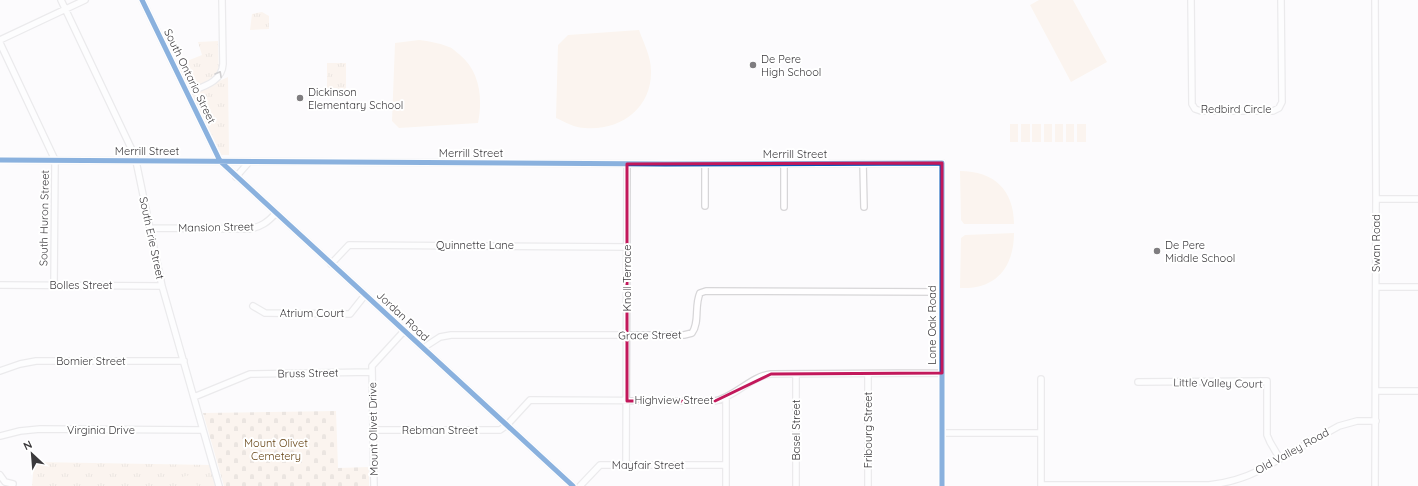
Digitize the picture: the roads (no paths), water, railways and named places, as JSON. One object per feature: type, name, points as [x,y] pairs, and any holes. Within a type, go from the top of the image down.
[{"type":"street","name":"South Erie Street","points":[[61,0],[136,161],[162,286],[219,486]]},
{"type":"street","points":[[0,41],[84,0]]},
{"type":"street","name":"South Ontario Street","points":[[142,0],[220,161]]},
{"type":"street","points":[[187,93],[216,80],[221,73],[223,64],[222,0]]},
{"type":"street","name":"Redbird Circle","points":[[1191,0],[1192,104],[1194,109],[1201,111],[1273,111],[1279,108],[1282,102],[1281,0]]},
{"type":"street","name":"Swan Road","points":[[1375,0],[1375,486]]},
{"type":"street","name":"South Huron Street","points":[[0,41],[55,160],[54,285]]},
{"type":"street","name":"Merrill Street","points":[[0,160],[628,164],[942,163]]},
{"type":"street","name":"Jordan Road","points":[[220,161],[573,486]]},
{"type":"street","points":[[236,176],[249,162]]},
{"type":"street","points":[[863,163],[864,207]]},
{"type":"street","name":"Lone Oak Road","points":[[942,163],[942,486]]},
{"type":"street","name":"Knoll Terrace","points":[[626,465],[628,164]]},
{"type":"street","points":[[705,164],[705,206]]},
{"type":"street","points":[[784,164],[784,207]]},
{"type":"street","points":[[1376,199],[1418,199]]},
{"type":"street","name":"Mansion Street","points":[[150,228],[249,229],[265,224],[276,213]]},
{"type":"street","name":"Quinnette Lane","points":[[332,264],[349,245],[627,246]]},
{"type":"street","name":"Bolles Street","points":[[0,285],[162,286]]},
{"type":"street","points":[[1376,287],[1418,287]]},
{"type":"street","name":"Grace Street","points":[[423,348],[440,337],[451,335],[684,335],[692,333],[695,328],[697,298],[700,293],[706,291],[942,292]]},
{"type":"street","name":"Atrium Court","points":[[253,306],[264,313],[350,314],[365,296]]},
{"type":"street","points":[[372,372],[372,366],[404,331]]},
{"type":"street","name":"Bomier Street","points":[[0,371],[20,364],[36,361],[184,362]]},
{"type":"street","name":"Bruss Street","points":[[194,397],[250,374],[372,372]]},
{"type":"street","name":"Mount Olivet Drive","points":[[372,372],[374,486]]},
{"type":"street","name":"Highview Street","points":[[506,425],[530,400],[715,401],[726,397],[763,376],[771,374],[942,373]]},
{"type":"street","name":"Basel Street","points":[[796,374],[796,486]]},
{"type":"street","name":"Fribourg Street","points":[[868,374],[868,486]]},
{"type":"street","points":[[1041,379],[1041,485]]},
{"type":"street","name":"Little Valley Court","points":[[1138,382],[1267,381],[1267,434],[1280,458]]},
{"type":"street","points":[[1376,392],[1418,391]]},
{"type":"street","points":[[726,397],[726,486]]},
{"type":"street","name":"Old Valley Road","points":[[1041,485],[1224,483],[1247,476],[1339,426],[1357,422],[1376,421]]},
{"type":"street","name":"Rebman Street","points":[[373,430],[500,430],[506,425]]},
{"type":"street","name":"Virginia Drive","points":[[0,436],[20,431],[40,429],[203,430]]},
{"type":"street","points":[[942,433],[1041,433]]},
{"type":"street","name":"Mayfair Street","points":[[580,486],[600,465],[726,465]]},
{"type":"street","points":[[0,475],[5,482],[13,484]]},
{"type":"place","name":"De Pere High School","points":[[753,65]]},
{"type":"place","name":"Dickinson Elementary School","points":[[300,98]]},
{"type":"place","name":"De Pere Middle School","points":[[1157,251]]},
{"type":"park label","name":"Mount Olivet Cemetery","points":[[276,449]]}]
